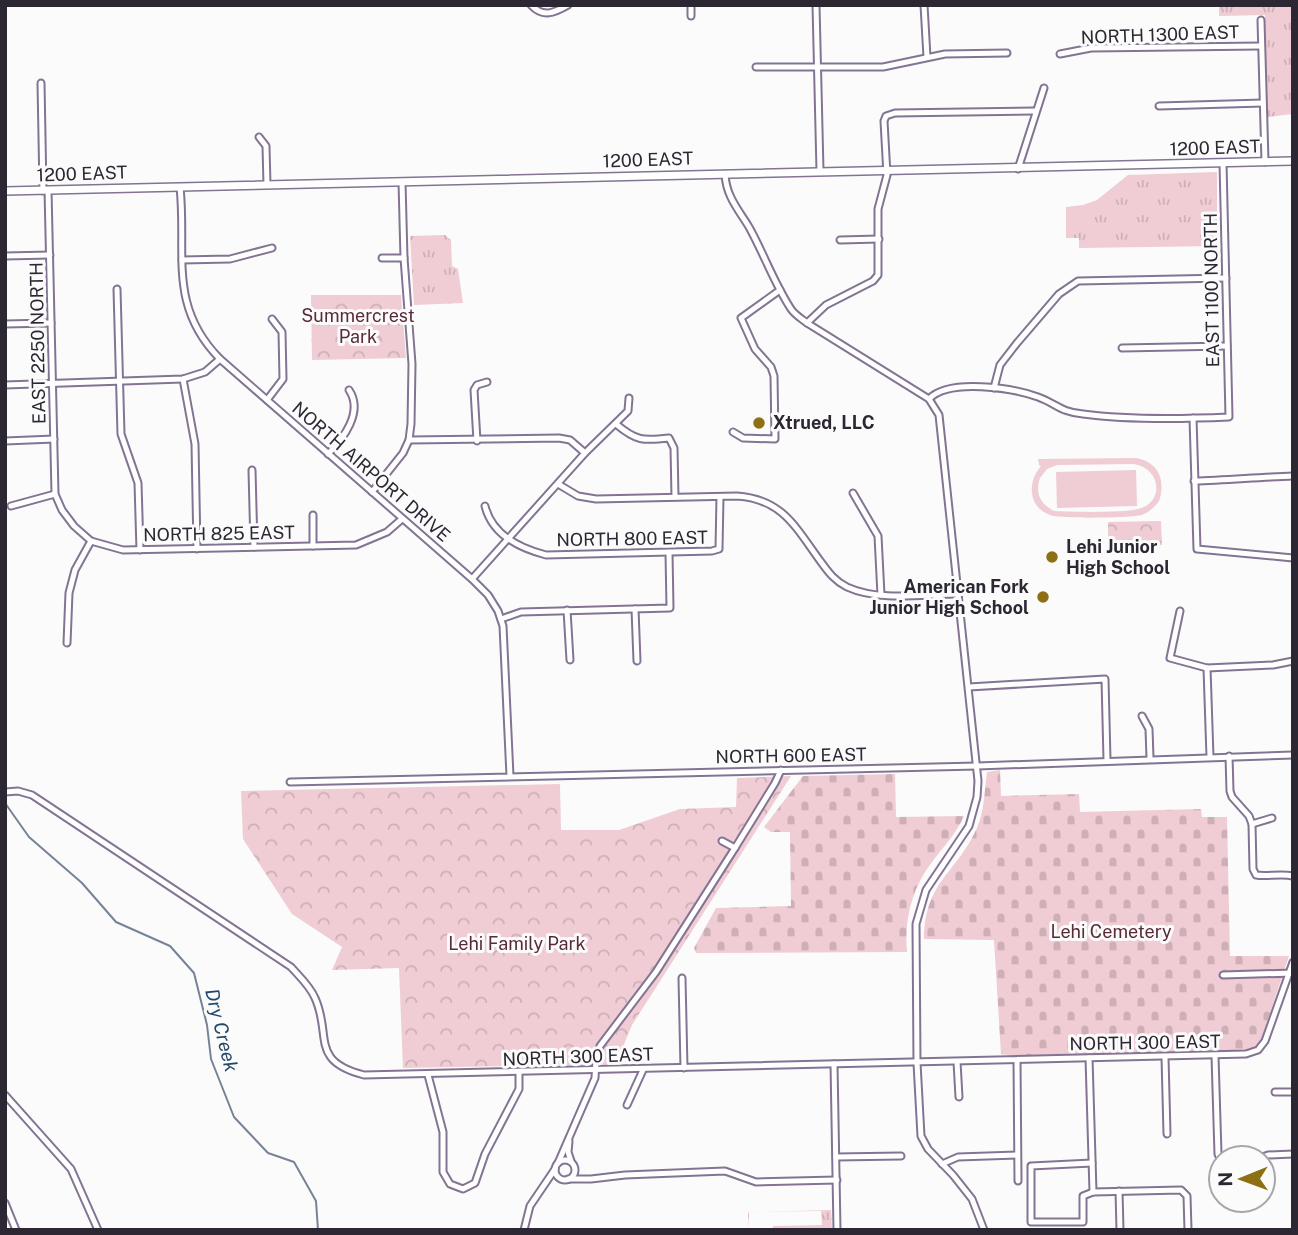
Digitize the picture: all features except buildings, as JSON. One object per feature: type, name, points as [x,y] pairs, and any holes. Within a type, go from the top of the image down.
[{"type":"main road","name":"1200 EAST","points":[[5,191],[1293,161]]},
{"type":"street","points":[[531,5],[538,13],[549,15],[568,5]]},
{"type":"street","points":[[691,5],[691,16]]},
{"type":"street","points":[[816,5],[820,171]]},
{"type":"street","points":[[924,5],[927,57]]},
{"type":"street","points":[[1261,20],[1265,162]]},
{"type":"street","name":"NORTH 1300 EAST","points":[[1059,54],[1091,48],[1261,46]]},
{"type":"street","points":[[756,67],[883,67],[945,54],[1007,53]]},
{"type":"street","name":"EAST 2250 NORTH","points":[[41,83],[50,255],[55,494]]},
{"type":"street","points":[[1018,169],[1044,88]]},
{"type":"street","points":[[1159,106],[1263,103]]},
{"type":"street","points":[[807,323],[826,305],[873,281],[879,270],[878,209],[886,184],[884,121],[888,115],[916,112],[1035,111]]},
{"type":"street","points":[[259,136],[266,146],[267,185]]},
{"type":"street","name":"EAST 1100 NORTH","points":[[1194,418],[1229,416],[1223,163]]},
{"type":"street","points":[[725,174],[727,192],[749,227],[793,312],[929,399],[941,426],[977,766],[977,797],[969,826],[926,890],[916,923],[917,1063],[921,1136],[928,1149],[972,1199],[984,1230]]},
{"type":"street","points":[[372,492],[399,459],[409,440],[411,424],[412,364],[404,258],[402,182]]},
{"type":"street","name":"NORTH AIRPORT DRIVE","points":[[180,187],[183,291],[188,309],[204,341],[220,359],[472,579],[488,595],[498,611],[506,663],[510,776]]},
{"type":"street","points":[[840,240],[879,239]]},
{"type":"street","points":[[182,260],[230,259],[272,248]]},
{"type":"street","points":[[5,256],[50,255]]},
{"type":"street","points":[[382,258],[404,258]]},
{"type":"street","points":[[994,388],[1000,365],[1059,294],[1078,281],[1226,278]]},
{"type":"street","points":[[117,289],[121,434],[138,483],[140,550]]},
{"type":"street","points":[[733,432],[743,438],[775,439],[774,376],[771,367],[755,349],[741,318],[780,290]]},
{"type":"street","points":[[267,400],[283,379],[282,332],[272,319]]},
{"type":"street","points":[[5,324],[51,323]]},
{"type":"street","points":[[1122,348],[1227,346]]},
{"type":"street","points":[[5,385],[183,379],[205,372],[220,359]]},
{"type":"street","points":[[183,379],[195,444],[197,549]]},
{"type":"street","points":[[477,441],[474,390],[477,385],[486,382]]},
{"type":"street","points":[[929,399],[940,390],[950,388],[994,388],[1039,397],[1064,412],[1194,418],[1196,549],[1293,558]]},
{"type":"street","points":[[328,454],[341,441],[351,420],[353,397],[349,390]]},
{"type":"street","points":[[472,579],[586,453],[628,411],[629,398]]},
{"type":"street","points":[[616,424],[641,440],[669,438],[674,448],[675,497]]},
{"type":"street","points":[[409,440],[559,438],[570,440],[586,453]]},
{"type":"street","points":[[5,441],[54,439]]},
{"type":"street","points":[[252,470],[254,547]]},
{"type":"street","points":[[1194,481],[1293,476]]},
{"type":"street","points":[[558,484],[578,496],[596,499],[752,498],[782,510],[830,579],[855,590],[881,595],[959,594]]},
{"type":"street","points":[[853,493],[876,529],[880,541],[881,595]]},
{"type":"street","points":[[11,506],[55,494],[68,518],[91,541],[75,570],[69,593],[67,643]]},
{"type":"street","name":"NORTH 800 EAST","points":[[485,506],[488,519],[508,539],[524,550],[546,555],[717,551],[720,497]]},
{"type":"street","points":[[313,515],[313,546]]},
{"type":"street","name":"NORTH 825 EAST","points":[[91,541],[116,549],[140,550],[356,545],[387,532],[402,519]]},
{"type":"street","points":[[501,619],[521,612],[670,608],[669,552]]},
{"type":"street","points":[[635,608],[636,661]]},
{"type":"street","points":[[568,610],[570,660]]},
{"type":"street","points":[[1180,611],[1170,657],[1207,668],[1273,665],[1293,661]]},
{"type":"street","points":[[1207,668],[1210,757]]},
{"type":"street","points":[[969,687],[1105,679],[1107,760]]},
{"type":"street","points":[[1142,716],[1149,729],[1150,758]]},
{"type":"street","name":"NORTH 600 EAST","points":[[290,782],[977,766],[1293,755]]},
{"type":"street","points":[[1229,756],[1230,791],[1252,824],[1256,874],[1293,876]]},
{"type":"street","points":[[524,1230],[530,1206],[557,1166],[569,1141],[595,1078],[600,1046],[656,972],[735,849],[781,770]]},
{"type":"street","name":"NORTH 300 EAST","points":[[5,792],[18,791],[32,795],[291,967],[317,1000],[324,1042],[330,1056],[340,1068],[364,1075],[1246,1054],[1258,1050],[1265,1041],[1291,973]]},
{"type":"street","points":[[1252,824],[1272,818]]},
{"type":"street","points":[[722,841],[735,849]]},
{"type":"street","points":[[1223,975],[1291,973],[1293,962]]},
{"type":"street","points":[[682,978],[684,1068]]},
{"type":"street","points":[[1215,1056],[1218,1144]]},
{"type":"street","points":[[1165,1057],[1167,1134]]},
{"type":"street","points":[[1089,1058],[1093,1192]]},
{"type":"street","points":[[1017,1060],[1018,1181]]},
{"type":"street","points":[[957,1062],[958,1097]]},
{"type":"street","points":[[834,1064],[837,1230]]},
{"type":"street","points":[[627,1105],[643,1070]]},
{"type":"street","points":[[428,1075],[443,1132],[443,1172],[450,1184],[463,1189],[475,1183],[485,1154],[519,1089],[519,1073]]},
{"type":"street","points":[[1275,1092],[1293,1092]]},
{"type":"street","points":[[5,1095],[71,1169],[99,1230]]},
{"type":"street","points":[[569,1141],[569,1156],[574,1165],[581,1174],[591,1179]]},
{"type":"street","points":[[942,1164],[958,1157],[1017,1155]]},
{"type":"street","points":[[836,1157],[901,1156]]},
{"type":"street","points":[[566,1180],[556,1175],[557,1166],[566,1160],[574,1165]]},
{"type":"street","points":[[1092,1163],[1031,1166],[1031,1222],[1083,1222],[1083,1196],[1093,1192],[1182,1191],[1187,1196],[1188,1230]]},
{"type":"street","points":[[566,1180],[574,1174],[574,1165]]},
{"type":"street","points":[[542,1188],[555,1180],[725,1171],[756,1182],[837,1180]]},
{"type":"street","points":[[1119,1191],[1120,1230]]},
{"type":"street","points":[[5,1203],[16,1230]]},
{"type":"green space","points":[[1219,5],[1293,5],[1293,114],[1267,117],[1265,15],[1219,16]]},
{"type":"green space","points":[[1217,172],[1217,246],[1079,248],[1079,238],[1066,238],[1066,207],[1097,200],[1128,175]]},
{"type":"green space","points":[[445,235],[451,240],[452,266],[458,269],[463,303],[414,305],[410,236]]},
{"type":"green space","name":"Summercrest Park","points":[[311,295],[401,295],[406,358],[312,360]]},
{"type":"green space","points":[[1038,459],[1144,460],[1159,474],[1162,486],[1159,501],[1147,512],[1135,516],[1081,518],[1050,515],[1037,506],[1032,494],[1033,479],[1041,466]],"holes":[[[1134,464],[1143,467],[1154,478],[1156,493],[1147,506],[1138,509],[1109,512],[1054,511],[1045,505],[1039,493],[1040,478],[1047,469],[1057,465]]]},
{"type":"green space","points":[[1136,470],[1137,506],[1057,508],[1056,472]]},
{"type":"green space","points":[[1161,521],[1162,545],[1108,546],[1108,522]]},
{"type":"green space","name":"Lehi Cemetery","points":[[1000,770],[1001,796],[1079,794],[1080,812],[1201,809],[1202,817],[1227,817],[1230,956],[1289,956],[1257,1046],[1246,1050],[1016,1056],[1001,1054],[994,940],[924,939],[926,920],[935,891],[968,845],[979,823],[987,772]]},
{"type":"green space","points":[[895,774],[896,817],[964,816],[919,882],[908,916],[907,952],[696,953],[694,948],[716,908],[791,906],[790,832],[771,832],[764,827],[803,776]]},
{"type":"green space","name":"Lehi Family Park","points":[[791,776],[632,1025],[620,1054],[620,1064],[403,1068],[399,968],[332,970],[342,947],[292,914],[243,839],[241,791],[560,784],[561,830],[619,830],[680,809],[736,807],[737,778]]},
{"type":"green space","points":[[831,1210],[832,1230],[773,1230],[773,1226],[822,1225],[821,1211],[749,1212],[748,1230],[748,1212]]},
{"type":"waterway","name":"Dry Creek","points":[[5,803],[29,837],[82,883],[116,922],[170,946],[194,973],[207,1025],[211,1059],[234,1117],[268,1153],[294,1162],[316,1201],[318,1230]]},
{"type":"place","name":"Xtrued, LLC","points":[[759,423]]},
{"type":"place","name":"Lehi Junior High School","points":[[1052,557]]},
{"type":"place","name":"American Fork Junior High School","points":[[1043,597]]}]
